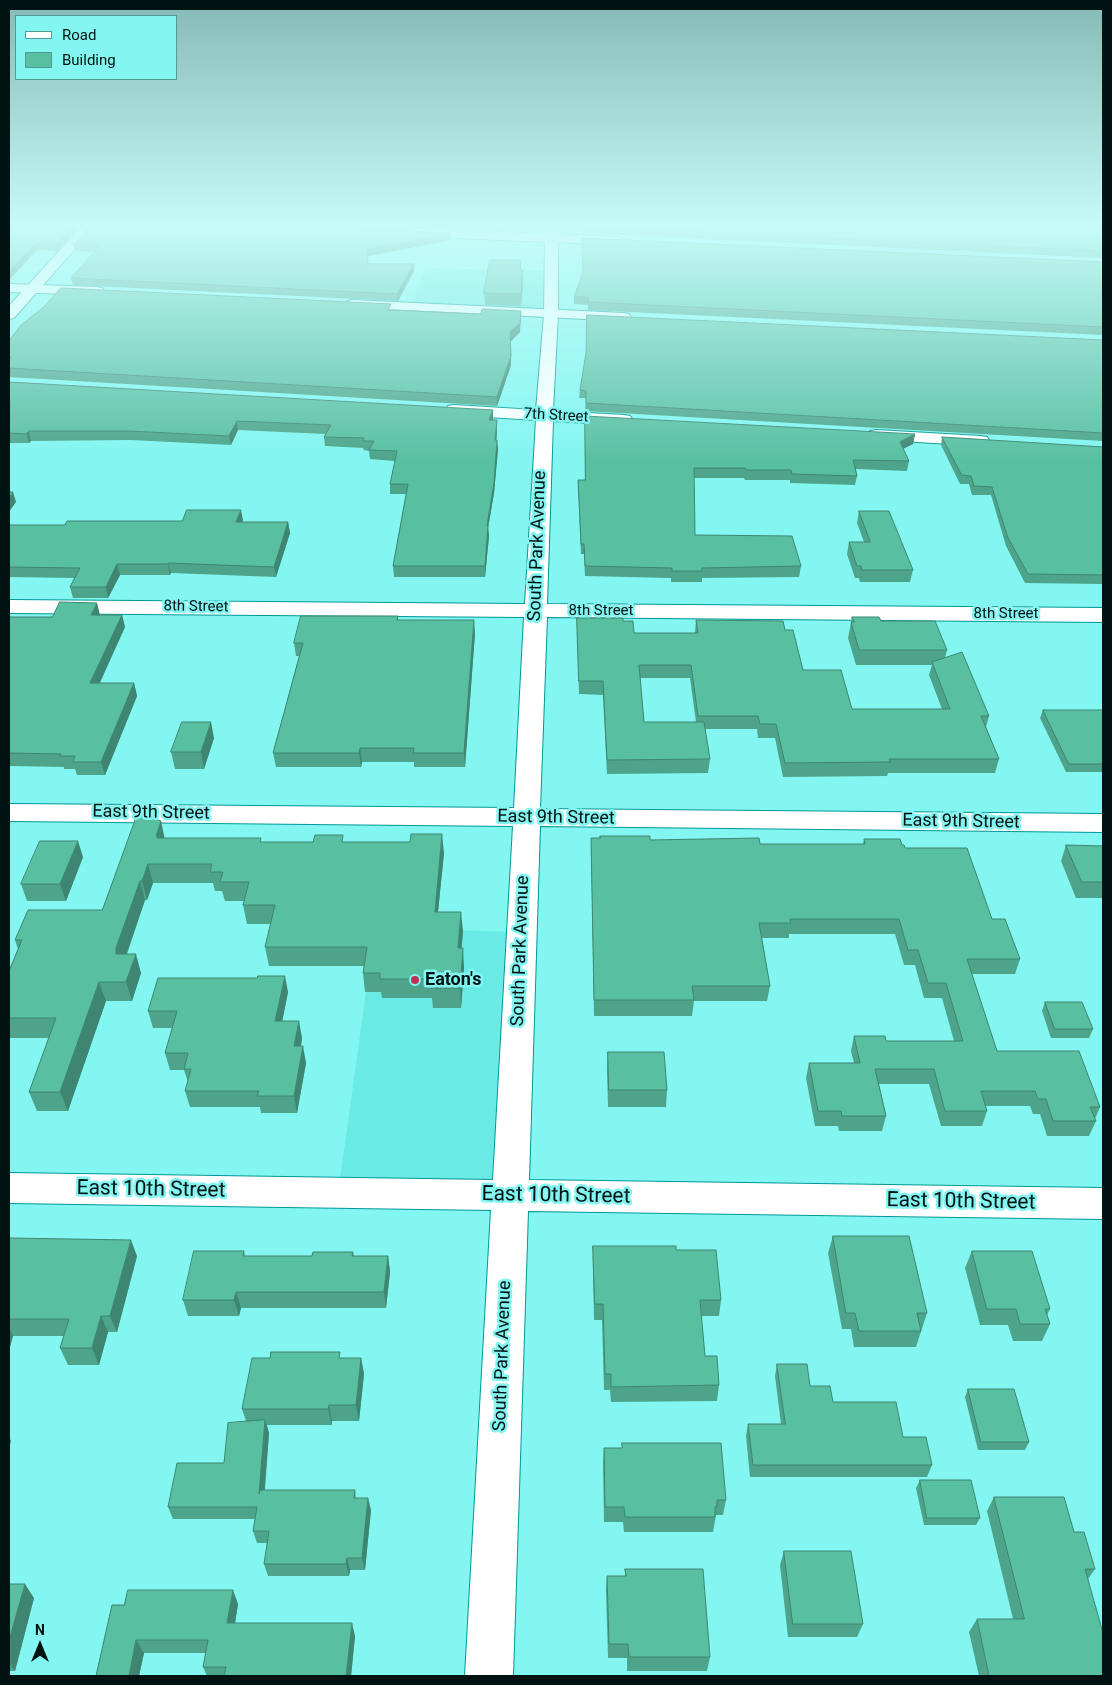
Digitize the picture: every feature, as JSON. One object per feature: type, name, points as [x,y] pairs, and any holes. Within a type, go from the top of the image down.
[{"type":"street","points":[[9,315],[18,305]]},
{"type":"street","points":[[372,305],[636,318]]},
{"type":"street","name":"South Park Avenue","points":[[489,1676],[544,415],[551,305]]},
{"type":"street","name":"7th Street","points":[[435,409],[638,421]]},
{"type":"street","points":[[856,434],[994,442]]},
{"type":"street","name":"8th Street","points":[[9,606],[1103,615]]},
{"type":"street","name":"East 9th Street","points":[[9,812],[1103,823]]},
{"type":"street","name":"East 10th Street","points":[[9,1188],[510,1195],[1102,1207]]},
{"type":"shaded area","points":[[411,305],[551,305],[551,314],[410,307]]},
{"type":"shaded area","points":[[375,928],[522,932],[510,1195],[338,1193]]},
{"type":"building","points":[[46,305],[391,305],[388,310],[481,314],[482,309],[521,311],[520,323],[510,332],[511,356],[497,397],[9,368],[11,357],[9,357],[9,341],[21,325]]},
{"type":"building","points":[[642,305],[1103,305],[1103,327]]},
{"type":"building","points":[[587,315],[1103,340],[1103,433],[586,403],[586,391],[580,390],[586,353]]},
{"type":"building","points":[[9,382],[493,410],[489,420],[497,420],[495,440],[497,440],[494,483],[487,526],[485,566],[393,566],[408,484],[390,484],[397,451],[369,450],[374,441],[363,441],[364,438],[324,437],[331,425],[237,421],[229,436],[129,431],[29,431],[26,434],[9,433]]},
{"type":"building","points":[[585,416],[915,434],[900,442],[909,461],[853,460],[857,476],[792,474],[791,470],[694,468],[695,535],[792,536],[801,566],[702,568],[702,571],[672,571],[672,568],[585,566],[584,544],[581,544],[578,480],[585,480]]},
{"type":"building","points":[[942,437],[1103,447],[1103,575],[1028,574],[1008,538],[992,487],[974,486],[971,476],[962,475]]},
{"type":"building","points":[[187,510],[241,510],[236,522],[288,522],[274,567],[168,563],[117,564],[106,587],[70,587],[80,568],[9,567],[9,525],[65,525],[67,521],[182,521]]},
{"type":"building","points":[[859,511],[889,511],[913,570],[862,570],[861,566],[857,566],[849,542],[870,542]]},
{"type":"building","points":[[60,602],[97,603],[91,615],[122,615],[90,683],[134,683],[101,762],[73,762],[75,756],[60,756],[61,754],[9,753],[9,617],[52,617]]},
{"type":"building","points":[[301,616],[398,616],[397,620],[474,620],[464,753],[413,753],[414,748],[360,748],[359,753],[273,753],[303,643],[294,643]]},
{"type":"building","points":[[852,617],[879,617],[881,621],[935,621],[947,650],[859,650],[851,622],[854,622]]},
{"type":"building","points":[[577,618],[623,618],[623,621],[633,621],[634,633],[698,633],[696,620],[783,621],[785,630],[793,630],[803,670],[841,670],[852,709],[950,709],[932,662],[962,652],[989,716],[981,716],[999,759],[889,759],[890,762],[785,763],[776,724],[760,724],[758,716],[698,716],[691,665],[639,665],[644,722],[704,722],[710,759],[607,760],[603,681],[579,681]]},
{"type":"building","points":[[1043,710],[1103,710],[1103,764],[1069,764]]},
{"type":"building","points":[[182,722],[211,722],[201,752],[171,752]]},
{"type":"building","points":[[138,813],[161,821],[157,838],[261,838],[260,842],[313,842],[315,835],[343,835],[342,842],[410,842],[411,834],[442,834],[435,912],[461,912],[458,948],[463,948],[460,988],[431,988],[432,979],[380,979],[380,973],[363,973],[367,947],[265,947],[275,905],[243,905],[249,882],[220,882],[223,872],[210,872],[212,864],[148,864],[116,948],[116,954],[136,954],[126,982],[99,982],[60,1092],[29,1092],[56,1018],[9,1018],[9,971],[22,940],[15,940],[28,910],[102,910]]},
{"type":"building","points":[[600,836],[650,836],[650,840],[759,838],[760,844],[865,844],[864,839],[900,839],[905,848],[967,848],[992,919],[1005,919],[1020,959],[967,959],[997,1051],[1079,1051],[1100,1107],[1090,1107],[1096,1121],[1053,1121],[1046,1099],[1038,1099],[1035,1091],[981,1091],[987,1111],[945,1111],[934,1069],[875,1069],[886,1116],[842,1116],[841,1111],[818,1111],[809,1063],[860,1063],[854,1036],[885,1036],[886,1041],[963,1041],[946,983],[928,983],[918,950],[908,950],[899,919],[790,919],[791,923],[759,923],[770,986],[692,986],[694,1000],[594,1000],[591,838],[600,838]]},
{"type":"building","points":[[40,841],[78,841],[60,884],[21,884]]},
{"type":"building","points":[[1066,845],[1103,846],[1103,882],[1082,882]]},
{"type":"building","points":[[258,976],[285,976],[275,1021],[299,1021],[294,1046],[303,1046],[294,1096],[257,1096],[259,1091],[185,1091],[191,1069],[184,1069],[188,1053],[165,1053],[177,1011],[148,1011],[158,978],[257,978]]},
{"type":"building","points":[[1045,1002],[1082,1002],[1093,1029],[1055,1029]]},
{"type":"building","points":[[608,1052],[664,1052],[667,1090],[609,1090]]},
{"type":"building","points":[[833,1236],[909,1236],[927,1313],[917,1313],[921,1331],[859,1331],[855,1313],[846,1313]]},
{"type":"building","points":[[9,1238],[131,1240],[110,1316],[101,1316],[92,1348],[60,1348],[69,1319],[9,1319]]},
{"type":"building","points":[[593,1246],[676,1246],[676,1250],[716,1250],[721,1300],[700,1300],[705,1356],[717,1356],[719,1385],[611,1387],[611,1374],[605,1374],[603,1304],[595,1304]]},
{"type":"building","points":[[194,1251],[244,1251],[243,1256],[312,1256],[313,1252],[353,1252],[352,1256],[388,1256],[384,1292],[236,1292],[234,1300],[183,1300]]},
{"type":"building","points":[[972,1251],[1032,1251],[1050,1309],[1045,1309],[1050,1324],[1020,1324],[1016,1309],[987,1309]]},
{"type":"building","points":[[271,1352],[340,1352],[339,1358],[361,1358],[356,1405],[329,1405],[328,1409],[242,1409],[252,1358],[270,1358]]},
{"type":"building","points":[[777,1364],[807,1364],[810,1386],[830,1386],[833,1402],[896,1402],[903,1437],[926,1437],[932,1465],[753,1465],[748,1424],[785,1424]]},
{"type":"building","points":[[968,1389],[1014,1389],[1029,1442],[981,1442]]},
{"type":"building","points":[[265,1420],[259,1494],[260,1490],[355,1490],[354,1498],[368,1498],[362,1558],[347,1558],[346,1564],[264,1564],[269,1531],[253,1531],[257,1507],[168,1507],[177,1463],[224,1463],[228,1423]]},
{"type":"building","points":[[622,1443],[721,1443],[726,1500],[717,1500],[715,1517],[625,1517],[624,1507],[605,1507],[604,1448],[622,1448]]},
{"type":"building","points":[[920,1480],[971,1480],[980,1518],[927,1518]]},
{"type":"building","points":[[994,1497],[1064,1497],[1074,1532],[1084,1532],[1095,1569],[1085,1569],[1103,1633],[1103,1676],[989,1676],[977,1619],[1024,1619]]},
{"type":"building","points":[[784,1551],[851,1551],[863,1624],[793,1624]]},
{"type":"building","points":[[625,1569],[703,1569],[710,1657],[629,1657],[628,1644],[609,1644],[607,1576],[626,1576]]},
{"type":"building","points":[[9,1584],[25,1584],[9,1641]]},
{"type":"building","points":[[128,1590],[233,1590],[227,1623],[352,1623],[346,1676],[224,1676],[226,1667],[203,1667],[208,1640],[136,1640],[129,1676],[96,1676],[112,1605],[124,1605]]},
{"type":"place","name":"Eaton's","points":[[415,980]]}]
